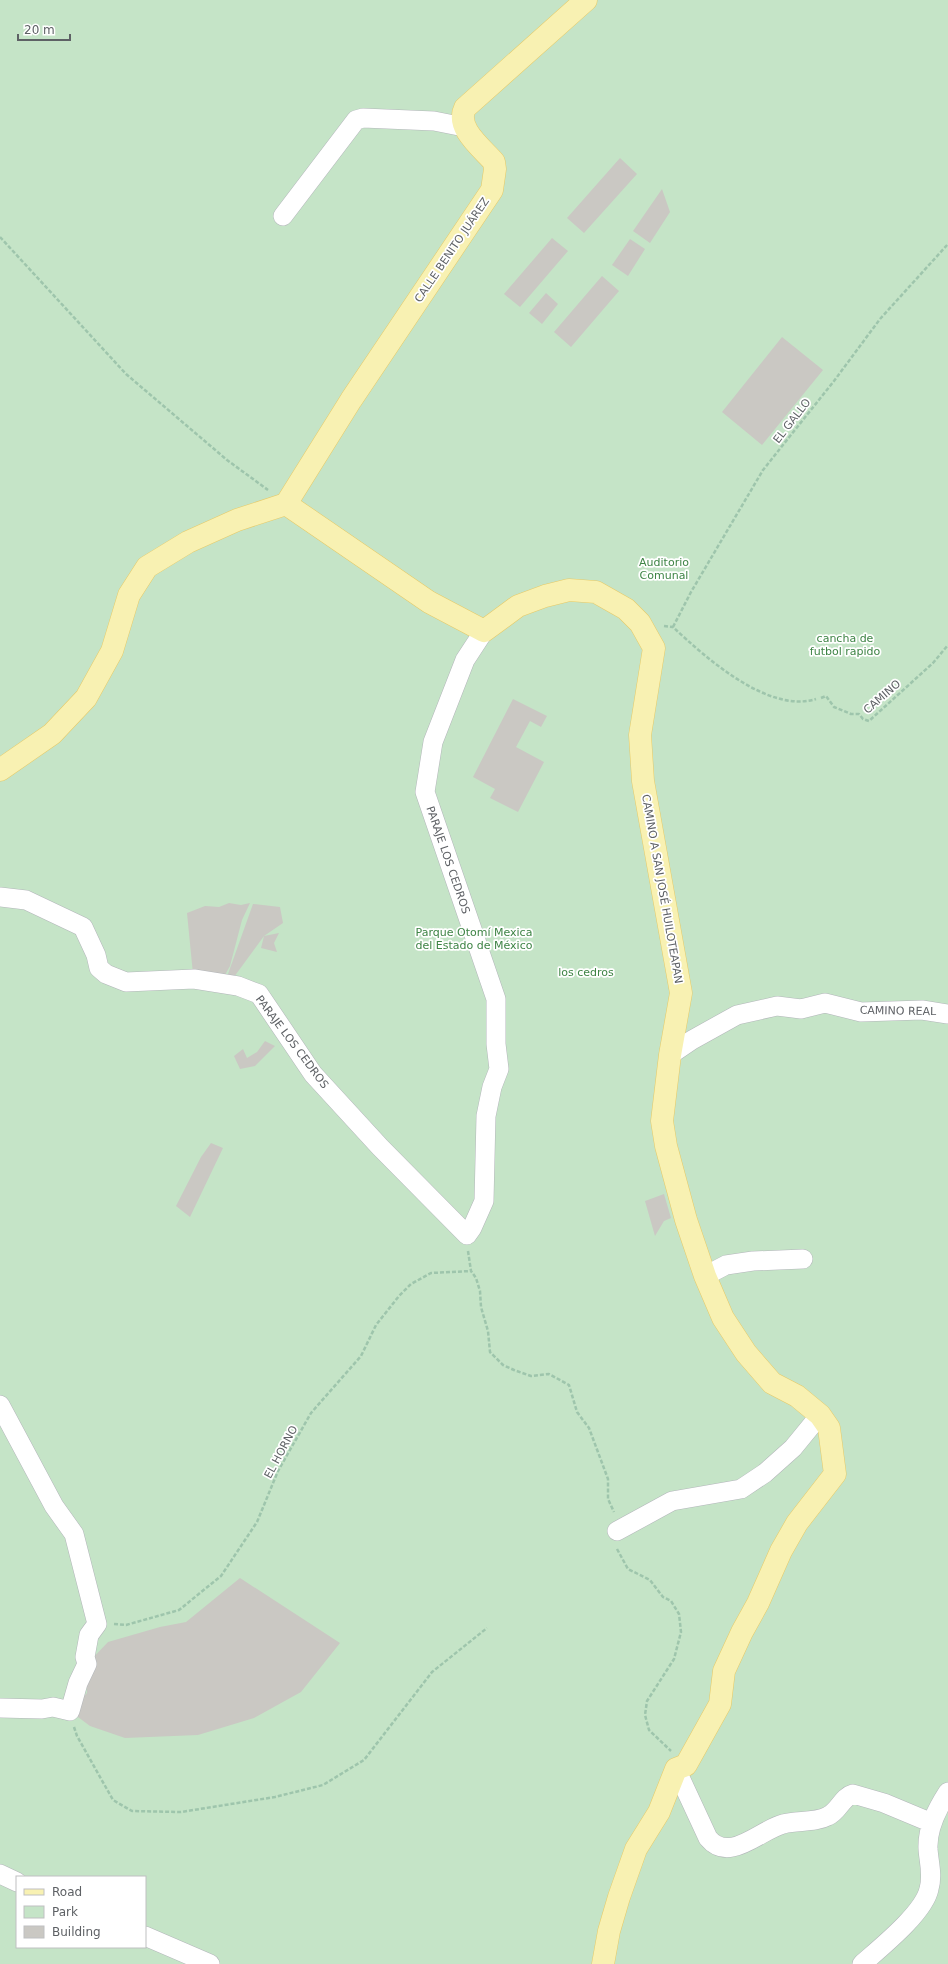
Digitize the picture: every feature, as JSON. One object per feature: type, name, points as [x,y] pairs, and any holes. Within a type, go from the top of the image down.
[{"type":"main road","points":[[464,127],[462,116],[465,108],[586,0]]},
{"type":"main road","name":"CALLE BENITO JUÁREZ","points":[[286,504],[351,400],[492,190],[495,169],[494,162],[464,127]]},
{"type":"main road","points":[[0,770],[52,734],[86,698],[112,652],[130,595],[147,567],[188,542],[237,520],[286,504],[429,602],[484,631]]},
{"type":"main road","name":"CAMINO A SAN JOSÉ HUILOTEAPAN","points":[[484,631],[518,606],[545,596],[569,590],[596,592],[626,609],[640,623],[654,648],[640,735],[643,781],[681,993],[670,1055],[662,1121],[670,1164],[705,1276],[723,1318],[746,1353],[772,1383],[797,1396],[820,1415],[829,1428],[835,1474],[797,1523],[781,1551],[758,1603],[742,1632],[724,1671],[720,1704],[681,1767],[659,1812],[634,1856],[609,1931],[604,1964]]},
{"type":"street","points":[[283,216],[356,120],[363,118],[379,118],[434,121],[464,127]]},
{"type":"street","name":"PARAJE LOS CEDROS","points":[[0,897],[26,900],[83,927],[96,955],[99,968],[106,974],[126,982],[194,979],[238,986],[259,994],[313,1074],[380,1147],[467,1235],[472,1228],[484,1201],[486,1116],[492,1087],[499,1069],[496,1044],[496,999],[425,792],[433,742],[465,660],[484,631]]},
{"type":"street","name":"CAMINO REAL","points":[[670,1055],[692,1040],[737,1015],[777,1006],[801,1009],[825,1003],[861,1012],[922,1010],[948,1014]]},
{"type":"street","points":[[705,1276],[726,1265],[754,1261],[803,1259]]},
{"type":"street","points":[[0,1405],[33,1463],[54,1506],[74,1534],[98,1624],[89,1634],[85,1657],[87,1664],[78,1683],[70,1711],[53,1707],[42,1709],[0,1708]]},
{"type":"street","points":[[617,1531],[672,1501],[741,1489],[765,1472],[792,1448],[820,1415]]},
{"type":"street","points":[[681,1767],[708,1838],[716,1846],[723,1847],[742,1844],[781,1824],[828,1817],[835,1812],[846,1798],[853,1794],[871,1798],[932,1823]]},
{"type":"street","points":[[862,1964],[890,1940],[925,1901],[929,1890],[931,1872],[928,1849],[932,1823],[948,1792]]},
{"type":"street","points":[[0,1874],[16,1882]]},
{"type":"street","points":[[146,1936],[210,1964]]},
{"type":"path","points":[[0,237],[126,374],[227,460],[286,504]]},
{"type":"path","name":"EL GALLO","points":[[673,626],[691,592],[763,470],[834,382],[880,319],[948,244]]},
{"type":"path","points":[[640,623],[673,626],[720,668],[744,684],[777,698],[806,702],[816,699]]},
{"type":"path","name":"CAMINO","points":[[821,698],[826,696],[834,707],[851,714],[859,714],[863,719],[869,721],[933,662],[948,645]]},
{"type":"path","points":[[467,1235],[468,1262],[471,1272],[476,1278],[480,1291],[481,1307],[488,1331],[490,1352],[503,1365],[514,1370],[531,1376],[549,1374],[569,1384],[577,1412],[589,1428],[608,1479],[608,1499],[616,1517],[617,1551],[628,1569],[650,1580],[663,1597],[671,1601],[679,1614],[681,1632],[676,1654],[660,1684],[647,1701],[645,1715],[649,1730],[681,1767]]},
{"type":"path","name":"EL HORNO","points":[[98,1624],[126,1625],[179,1610],[221,1576],[257,1522],[278,1471],[311,1413],[361,1356],[376,1325],[398,1296],[411,1284],[431,1273],[471,1272]]},
{"type":"path","points":[[70,1711],[77,1736],[113,1800],[132,1811],[181,1812],[275,1797],[323,1785],[364,1760],[432,1672],[487,1628]]},
{"type":"green space","name":"Parque Otomí Mexica del Estado de México","points":[[0,0],[948,0],[948,1964],[0,1964]]},
{"type":"building","points":[[620,158],[637,174],[584,233],[567,218]]},
{"type":"building","points":[[662,189],[670,212],[650,243],[633,231]]},
{"type":"building","points":[[552,238],[568,251],[520,307],[504,294]]},
{"type":"building","points":[[630,239],[645,249],[628,276],[612,265]]},
{"type":"building","points":[[602,276],[619,291],[571,347],[554,332]]},
{"type":"building","points":[[546,293],[558,304],[542,324],[529,313]]},
{"type":"building","points":[[782,337],[823,370],[762,445],[722,412]]},
{"type":"building","points":[[513,699],[547,716],[541,727],[530,721],[516,747],[544,762],[518,812],[490,798],[495,789],[473,777]]},
{"type":"building","points":[[229,903],[241,905],[250,903],[242,920],[230,966],[225,975],[193,974],[187,913],[205,906],[219,907]]},
{"type":"building","points":[[253,904],[280,907],[283,923],[264,936],[234,977],[228,974]]},
{"type":"building","points":[[279,933],[274,943],[277,952],[261,948],[264,936]]},
{"type":"building","points":[[265,1041],[275,1046],[255,1066],[240,1069],[234,1056],[243,1049],[247,1058],[257,1052]]},
{"type":"building","points":[[211,1143],[223,1148],[190,1217],[176,1206],[201,1157]]},
{"type":"building","points":[[664,1194],[671,1218],[664,1221],[655,1236],[645,1201]]},
{"type":"building","points":[[240,1578],[340,1643],[301,1692],[254,1718],[198,1735],[125,1738],[90,1726],[70,1711],[87,1693],[87,1664],[108,1642],[160,1627],[186,1622]]},
{"type":"park label","name":"Auditorio Comunal","points":[[664,568]]},
{"type":"park label","name":"cancha de futbol rapido","points":[[845,644]]},
{"type":"park label","name":"los cedros","points":[[586,972]]}]
